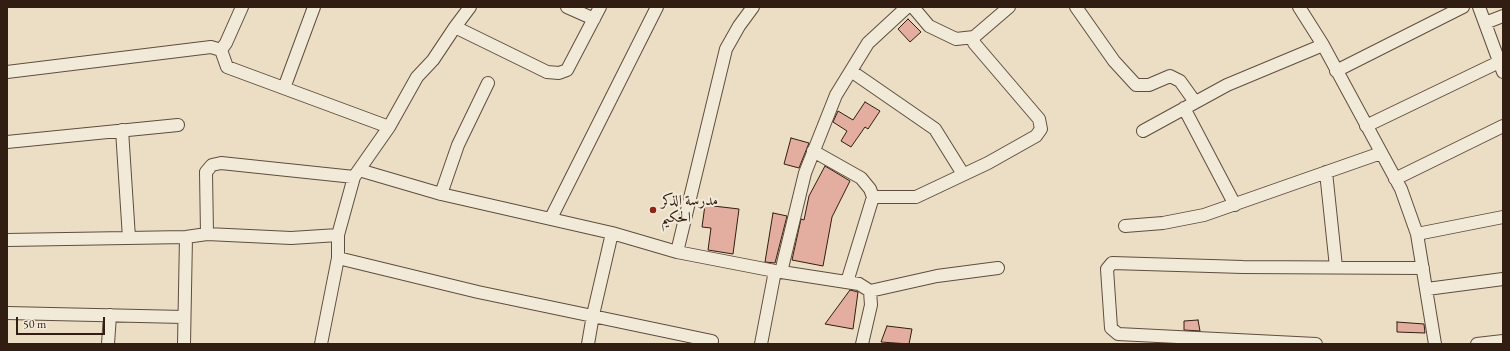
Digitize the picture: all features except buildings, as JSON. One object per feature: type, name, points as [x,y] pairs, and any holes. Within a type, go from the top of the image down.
[{"type":"street","points":[[221,50],[226,43],[242,7]]},
{"type":"street","points":[[284,88],[314,7]]},
{"type":"street","points":[[321,344],[338,258],[338,235],[357,174],[389,127],[417,77],[433,60],[455,26],[470,7]]},
{"type":"street","points":[[567,7],[594,19]]},
{"type":"street","points":[[455,26],[547,72],[559,73],[567,70],[600,7]]},
{"type":"street","points":[[551,218],[657,7]]},
{"type":"street","points":[[677,252],[726,49],[739,26],[753,7]]},
{"type":"street","points":[[762,344],[778,271],[805,173],[836,95],[868,43],[907,7]]},
{"type":"street","points":[[913,7],[929,26],[956,39],[974,37],[1010,7]]},
{"type":"street","points":[[1076,7],[1114,61],[1136,85],[1149,85],[1170,76],[1180,81],[1195,102]]},
{"type":"street","points":[[1299,7],[1323,46],[1395,179],[1417,234],[1435,344]]},
{"type":"street","points":[[1336,71],[1463,7]]},
{"type":"street","points":[[1366,126],[1501,67],[1479,7]]},
{"type":"street","points":[[1485,22],[1503,16]]},
{"type":"street","points":[[873,197],[916,197],[988,163],[1036,136],[1041,129],[1039,119],[978,49],[974,43],[974,37]]},
{"type":"street","points":[[1143,131],[1227,85],[1323,46]]},
{"type":"street","points":[[7,72],[211,47],[221,50]]},
{"type":"street","points":[[221,50],[227,67],[389,127]]},
{"type":"street","points":[[851,71],[935,130],[963,174]]},
{"type":"street","points":[[441,194],[458,145],[488,83]]},
{"type":"street","points":[[1184,108],[1235,205]]},
{"type":"street","points":[[7,142],[178,125]]},
{"type":"street","points":[[1395,179],[1503,126]]},
{"type":"street","points":[[122,130],[129,238]]},
{"type":"street","points":[[814,151],[861,178],[870,189],[873,197],[847,282]]},
{"type":"street","points":[[1125,226],[1163,223],[1197,216],[1235,205],[1381,153]]},
{"type":"street","points":[[207,234],[206,172],[212,165],[221,163],[357,174],[551,218],[612,233],[677,252],[778,271],[859,284],[870,291],[937,276],[998,268]]},
{"type":"street","points":[[1326,172],[1336,267]]},
{"type":"street","points":[[1417,234],[1503,216]]},
{"type":"street","points":[[588,344],[593,315],[612,233]]},
{"type":"street","points":[[7,240],[186,237],[207,234],[237,237],[291,238],[338,235]]},
{"type":"street","points":[[184,344],[186,237]]},
{"type":"street","points":[[338,258],[478,292],[712,341]]},
{"type":"street","points":[[1316,344],[1118,334],[1111,328],[1107,270],[1112,263],[1243,267],[1423,268]]},
{"type":"street","points":[[1427,289],[1503,279]]},
{"type":"street","points":[[862,344],[872,305],[870,291]]},
{"type":"street","points":[[7,313],[184,317]]},
{"type":"street","points":[[108,344],[110,315]]},
{"type":"street","points":[[1477,344],[1503,341]]},
{"type":"place","name":"مدرسة الذكر الحكيم","points":[[653,210]]}]
